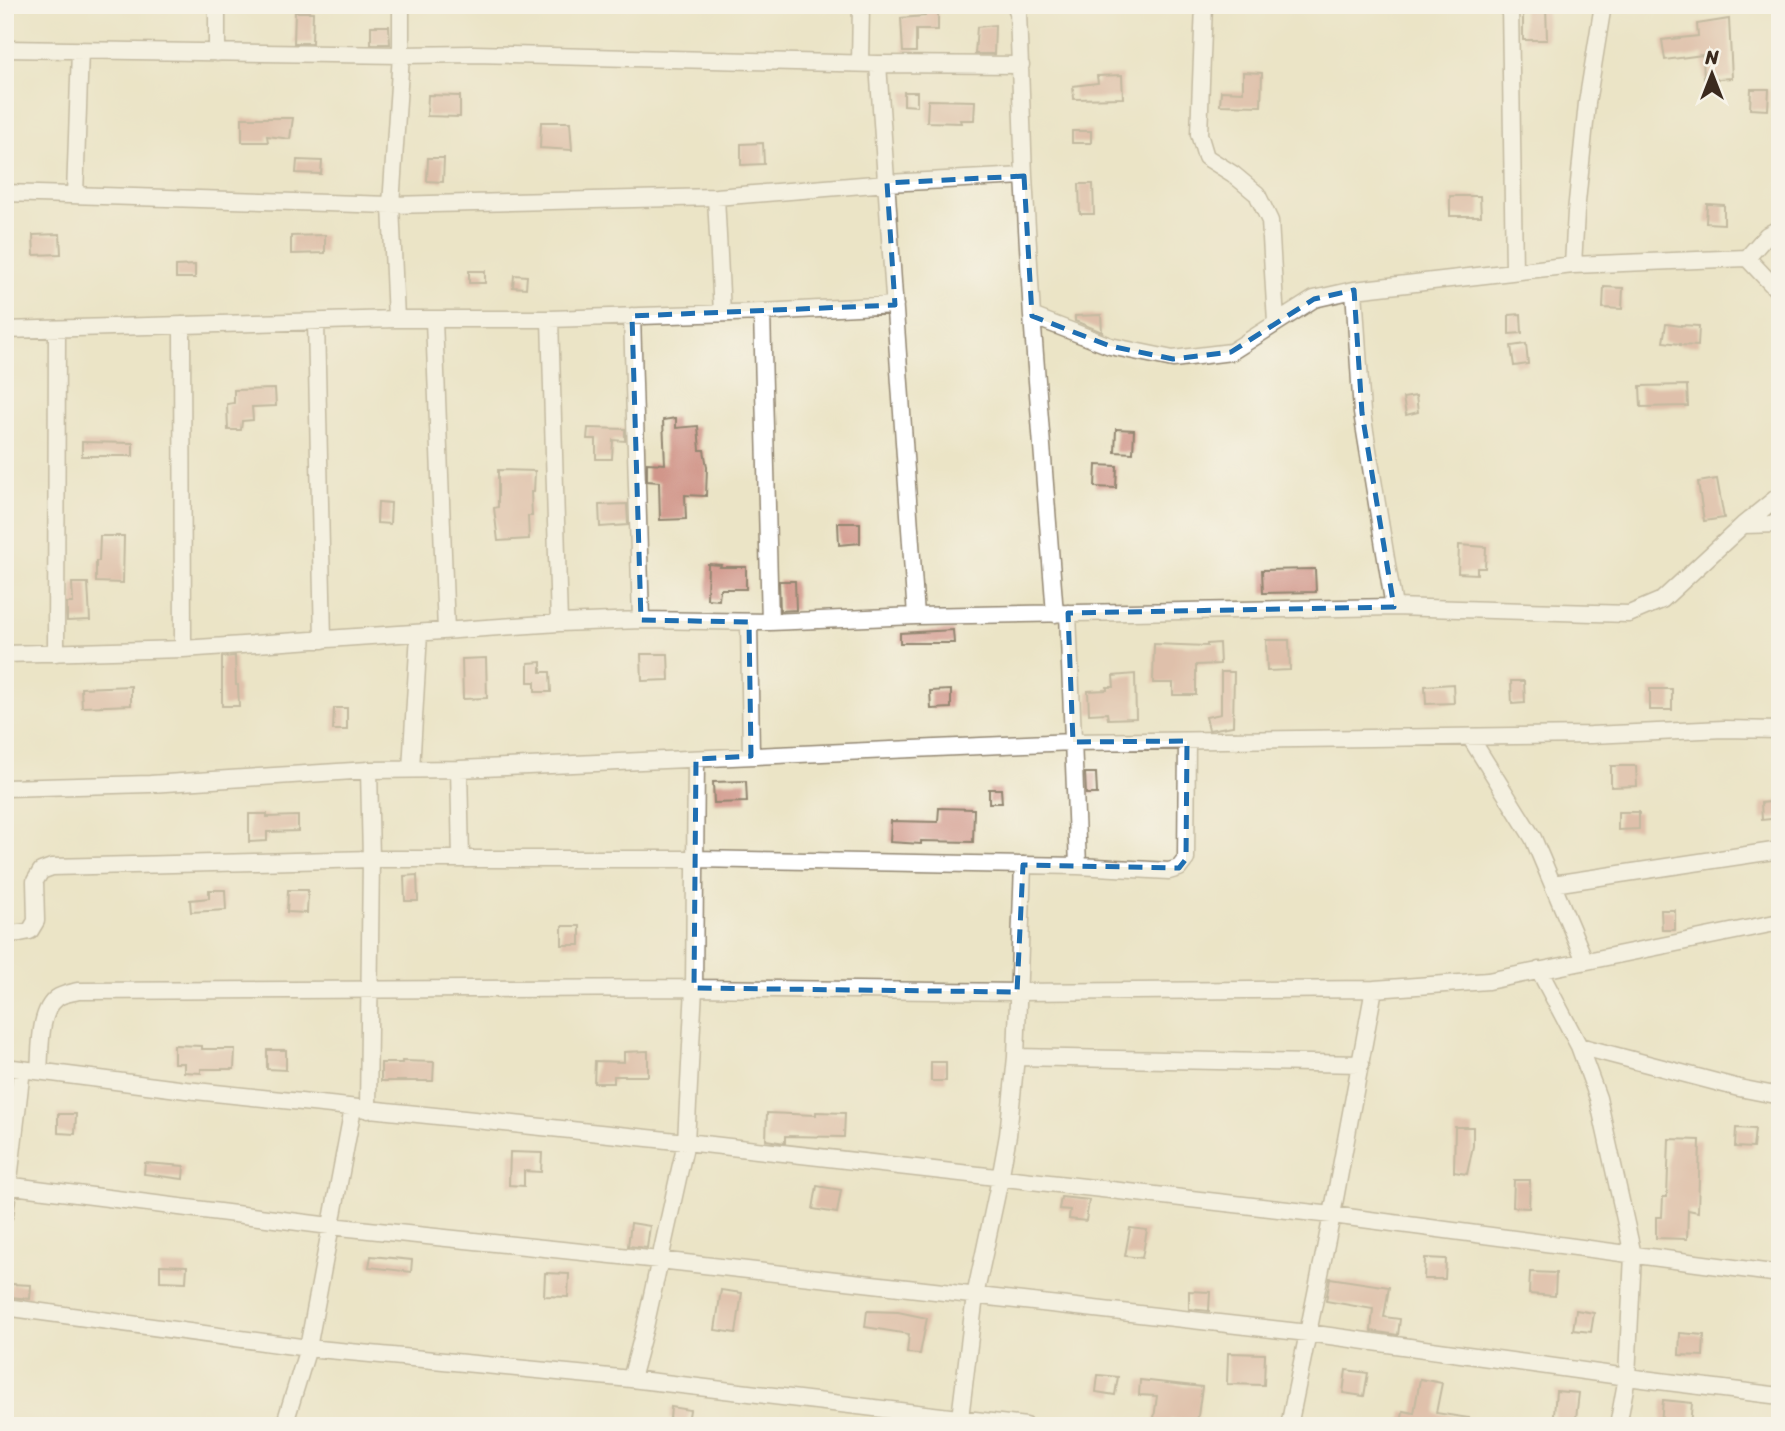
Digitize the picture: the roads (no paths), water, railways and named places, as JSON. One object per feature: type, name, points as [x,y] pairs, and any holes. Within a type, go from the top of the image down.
[{"type":"street","points":[[217,5],[217,53]]},
{"type":"street","points":[[396,319],[391,205],[401,55],[401,5]]},
{"type":"street","points":[[860,63],[861,5]]},
{"type":"street","points":[[1015,5],[1018,12],[1021,65],[1032,316],[1073,742],[1078,866]]},
{"type":"street","points":[[1204,5],[1199,134],[1206,156],[1257,194],[1270,221],[1276,322]]},
{"type":"street","points":[[1510,5],[1514,271]]},
{"type":"street","points":[[1573,265],[1587,103],[1605,5]]},
{"type":"street","points":[[5,49],[473,54],[1021,65]]},
{"type":"street","points":[[75,195],[80,50]]},
{"type":"street","points":[[878,64],[916,616]]},
{"type":"street","points":[[5,193],[391,205],[716,197],[887,183],[1024,176]]},
{"type":"street","points":[[716,197],[722,313]]},
{"type":"street","points":[[1032,316],[1110,346],[1172,359],[1231,352],[1314,299],[1354,290],[1573,265],[1747,258],[1767,235],[1780,228]]},
{"type":"street","points":[[1747,258],[1780,293]]},
{"type":"street","points":[[1354,290],[1362,413],[1394,607]]},
{"type":"street","points":[[5,330],[396,319],[632,316],[895,305]]},
{"type":"street","points":[[762,312],[770,622]]},
{"type":"street","points":[[632,316],[642,620]]},
{"type":"street","points":[[550,318],[559,623]]},
{"type":"street","points":[[434,320],[446,631]]},
{"type":"street","points":[[316,322],[323,640]]},
{"type":"street","points":[[182,325],[183,649]]},
{"type":"street","points":[[56,653],[57,329]]},
{"type":"street","points":[[5,654],[183,649],[559,623],[642,620],[770,622],[916,616],[1394,607],[1629,614],[1662,600],[1743,525],[1780,495]]},
{"type":"street","points":[[1743,525],[1780,524]]},
{"type":"street","points":[[749,622],[751,756]]},
{"type":"street","points":[[411,769],[419,633]]},
{"type":"street","points":[[5,788],[150,784],[369,770],[459,769],[1073,742],[1780,730]]},
{"type":"street","points":[[1470,737],[1533,838],[1585,961]]},
{"type":"street","points":[[5,934],[30,931],[36,921],[35,881],[41,871],[52,867],[371,859],[695,859],[1078,866],[1169,871],[1179,868],[1186,859],[1187,741]]},
{"type":"street","points":[[631,1379],[686,1142],[694,988],[696,759]]},
{"type":"street","points":[[459,769],[461,859]]},
{"type":"street","points":[[284,1426],[307,1348],[330,1226],[360,1109],[370,989],[369,770]]},
{"type":"street","points":[[1553,884],[1780,850]]},
{"type":"street","points":[[959,1422],[975,1296],[1008,1135],[1016,1057],[1023,865]]},
{"type":"street","points":[[5,1214],[7,1185],[30,1070],[44,1017],[58,997],[78,991],[694,988],[1017,992],[1374,989],[1488,981],[1780,922]]},
{"type":"street","points":[[1539,970],[1579,1046],[1598,1098],[1633,1255],[1627,1377],[1618,1426]]},
{"type":"street","points":[[1289,1426],[1374,989]]},
{"type":"street","points":[[1579,1046],[1739,1088],[1780,1096]]},
{"type":"street","points":[[1016,1057],[1361,1064]]},
{"type":"street","points":[[5,1068],[1332,1214],[1780,1274]]},
{"type":"street","points":[[7,1185],[330,1226],[1308,1333],[1780,1396]]},
{"type":"street","points":[[5,1307],[307,1348],[631,1379],[959,1422],[1026,1426]]}]
